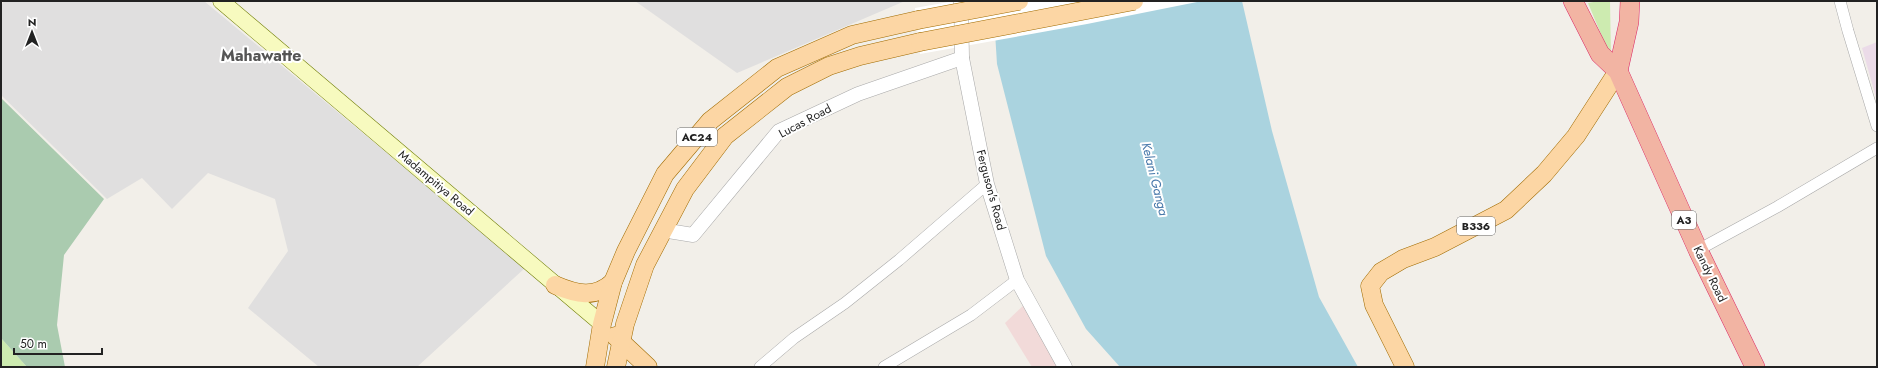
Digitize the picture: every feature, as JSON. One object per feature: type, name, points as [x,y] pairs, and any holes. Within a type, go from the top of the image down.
[{"type":"highway","name":"Kandy Road","points":[[1573,1],[1600,54],[1618,71],[1698,250],[1755,367]]},
{"type":"highway","points":[[1618,71],[1629,22],[1630,1]]},
{"type":"main road","name":"Madampitiya Road","points":[[221,1],[602,324],[647,366]]},
{"type":"main road","name":"AC24","points":[[595,367],[602,324],[613,282],[626,251],[665,174],[710,121],[777,68],[852,35],[918,20],[1019,1]]},
{"type":"main road","name":"AC24","points":[[616,367],[621,342],[637,285],[662,230],[685,189],[725,136],[787,87],[829,66],[860,56],[920,42],[1134,1]]},
{"type":"main road","name":"B336","points":[[1405,367],[1374,305],[1370,286],[1381,272],[1403,259],[1434,247],[1506,210],[1544,174],[1576,136],[1618,71]]},
{"type":"main road","points":[[555,285],[575,293],[590,294],[606,289],[613,282]]},
{"type":"main road","points":[[623,367],[636,362],[647,366]]},
{"type":"street","name":"Ferguson's Road","points":[[961,1],[962,58],[987,184],[1017,280],[1061,365]]},
{"type":"street","points":[[1840,1],[1877,126]]},
{"type":"street","name":"Lucas Road","points":[[662,230],[693,235],[779,131],[858,94],[962,58]]},
{"type":"street","points":[[1698,250],[1777,207],[1877,148]]},
{"type":"street","points":[[760,367],[794,338],[844,303],[899,260],[987,184]]},
{"type":"street","points":[[884,367],[971,315],[1017,280]]},
{"type":"shaded area","points":[[4,1],[204,1],[525,268],[417,367],[319,367],[248,308],[288,251],[275,199],[208,173],[172,209],[142,178],[107,199],[1,95],[1,6]]},
{"type":"shaded area","points":[[635,1],[905,1],[737,73]]},
{"type":"shaded area","points":[[1877,42],[1877,101],[1862,48]]},
{"type":"shaded area","points":[[1031,298],[1067,367],[1032,367],[1005,323]]},
{"type":"green space","points":[[1610,1],[1611,58],[1588,3]]},
{"type":"green space","points":[[1,98],[104,199],[64,255],[57,325],[65,367],[27,367],[1,338]]},
{"type":"green space","points":[[1,338],[27,367],[1,367]]},
{"type":"water","name":"Kelani Ganga","points":[[993,1],[1242,1],[1272,131],[1319,297],[1358,367],[1120,367],[1086,329],[1046,256],[997,64]]},
{"type":"pier","points":[[954,1],[1202,1],[1087,24],[920,54],[915,8]]},
{"type":"district","name":"Mahawatte","points":[[261,55]]}]
